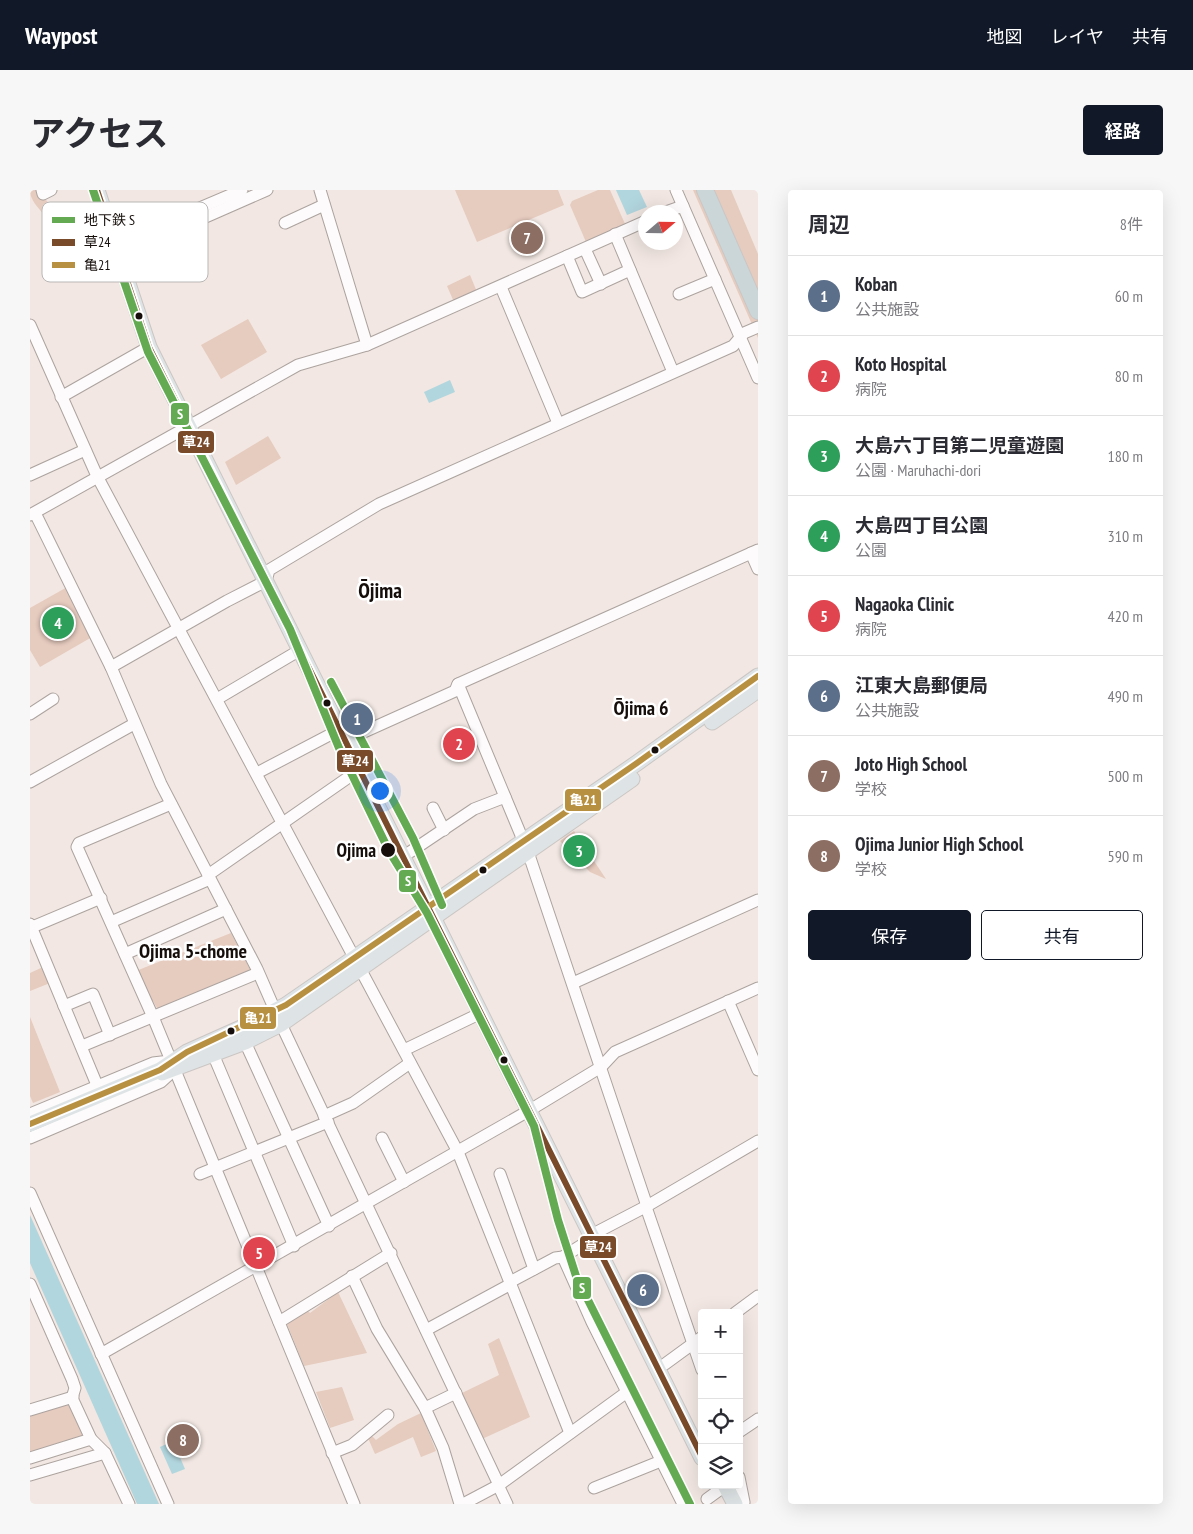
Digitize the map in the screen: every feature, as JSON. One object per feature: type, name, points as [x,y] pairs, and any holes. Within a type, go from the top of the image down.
[{"type":"highway","points":[[705,190],[758,310]]},
{"type":"highway","points":[[717,190],[758,284]]},
{"type":"main road","points":[[97,190],[102,202]]},
{"type":"main road","points":[[131,282],[149,347],[192,424],[346,736],[359,770],[434,910],[534,1108],[698,1450]]},
{"type":"main road","points":[[134,282],[156,342],[192,424]]},
{"type":"main road","points":[[268,576],[300,650],[410,852],[481,1013],[534,1108]]},
{"type":"main road","points":[[525,846],[758,676]]},
{"type":"main road","points":[[30,1124],[166,1069],[245,1042],[525,846],[758,690]]},
{"type":"main road","points":[[30,1130],[278,1018]]},
{"type":"main road","points":[[596,1234],[698,1430]]},
{"type":"main road","points":[[718,1493],[735,1504]]},
{"type":"street","points":[[42,190],[43,194],[51,190]]},
{"type":"street","points":[[208,206],[242,190]]},
{"type":"street","points":[[208,213],[267,190]]},
{"type":"street","points":[[320,190],[367,345]]},
{"type":"street","points":[[676,190],[683,205]]},
{"type":"street","points":[[284,223],[324,206]]},
{"type":"street","points":[[683,206],[758,378]]},
{"type":"street","points":[[507,1504],[391,1253],[258,973],[171,804],[134,724],[111,667],[32,514],[298,365],[367,345],[638,224]]},
{"type":"street","points":[[615,234],[673,372]]},
{"type":"street","points":[[585,249],[600,284]]},
{"type":"street","points":[[567,256],[582,292],[630,270]]},
{"type":"street","points":[[679,294],[715,279]]},
{"type":"street","points":[[500,287],[558,422]]},
{"type":"street","points":[[30,325],[97,476],[458,1152],[570,1432]]},
{"type":"street","points":[[111,667],[268,576],[379,504],[558,422],[733,346],[740,337],[756,328]]},
{"type":"street","points":[[61,397],[149,347]]},
{"type":"street","points":[[30,475],[85,450]]},
{"type":"street","points":[[257,773],[455,691],[458,684],[754,552],[758,569]]},
{"type":"street","points":[[217,699],[300,650]]},
{"type":"street","points":[[458,684],[525,846],[573,983],[646,1206],[697,1341],[699,1354]]},
{"type":"street","points":[[30,714],[53,699]]},
{"type":"street","points":[[30,782],[134,724]]},
{"type":"street","points":[[111,922],[209,877],[359,770]]},
{"type":"street","points":[[410,852],[474,810],[505,796]]},
{"type":"street","points":[[171,804],[79,843],[77,847],[153,1017],[166,1069],[215,1168],[354,1504]]},
{"type":"street","points":[[433,808],[444,830]]},
{"type":"street","points":[[97,1085],[30,926],[101,898]]},
{"type":"street","points":[[573,983],[758,900]]},
{"type":"street","points":[[125,954],[226,909]]},
{"type":"street","points":[[82,1046],[258,973]]},
{"type":"street","points":[[101,1354],[534,1108],[601,1067],[615,1052],[758,988]]},
{"type":"street","points":[[64,1006],[93,994],[110,1035]]},
{"type":"street","points":[[728,1001],[758,1070]]},
{"type":"street","points":[[404,1050],[481,1013]]},
{"type":"street","points":[[245,1042],[328,1226]]},
{"type":"street","points":[[213,1054],[294,1246]]},
{"type":"street","points":[[30,1114],[153,1063],[166,1069]]},
{"type":"street","points":[[200,1174],[289,1138],[326,1119],[353,1103],[410,1063]]},
{"type":"street","points":[[30,1138],[161,1082],[166,1069]]},
{"type":"street","points":[[382,1138],[404,1182]]},
{"type":"street","points":[[426,1330],[555,1258],[564,1259],[596,1234],[758,1141]]},
{"type":"street","points":[[500,1174],[534,1269]]},
{"type":"street","points":[[30,1193],[168,1504]]},
{"type":"street","points":[[279,1322],[391,1253]]},
{"type":"street","points":[[564,1259],[626,1392],[682,1504]]},
{"type":"street","points":[[352,1276],[378,1329],[425,1408],[442,1448],[461,1504],[499,1485],[626,1392]]},
{"type":"street","points":[[30,1284],[72,1379],[75,1388],[73,1396],[91,1439],[104,1453],[128,1504]]},
{"type":"street","points":[[740,1309],[758,1296]]},
{"type":"street","points":[[664,1364],[697,1341]]},
{"type":"street","points":[[425,1408],[456,1393]]},
{"type":"street","points":[[30,1410],[73,1396]]},
{"type":"street","points":[[332,1453],[352,1445],[388,1415]]},
{"type":"street","points":[[743,1429],[758,1419]]},
{"type":"street","points":[[30,1458],[91,1439]]},
{"type":"street","points":[[30,1475],[104,1453]]},
{"type":"street","points":[[594,1488],[661,1461]]},
{"type":"street","points":[[740,1504],[744,1502],[741,1489]]},
{"type":"shaded area","points":[[30,190],[39,190],[48,202],[42,202],[42,212],[36,205]]},
{"type":"shaded area","points":[[455,190],[558,190],[564,205],[477,242]]},
{"type":"shaded area","points":[[598,190],[610,190],[625,224],[586,242],[570,205],[572,201]]},
{"type":"shaded area","points":[[693,190],[731,190],[758,254],[758,338]]},
{"type":"shaded area","points":[[470,275],[477,292],[454,302],[447,286]]},
{"type":"shaded area","points":[[248,319],[267,352],[221,379],[201,345]]},
{"type":"shaded area","points":[[268,436],[281,458],[236,485],[225,462]]},
{"type":"shaded area","points":[[69,586],[92,637],[40,667],[30,650],[30,608]]},
{"type":"shaded area","points":[[574,831],[606,879],[590,872],[560,841]]},
{"type":"shaded area","points":[[231,933],[251,971],[158,1010],[153,1001],[150,1002],[136,971]]},
{"type":"shaded area","points":[[43,967],[50,983],[30,991],[30,973]]},
{"type":"shaded area","points":[[30,1017],[60,1092],[33,1103],[30,1096]]},
{"type":"shaded area","points":[[338,1292],[367,1353],[304,1366],[287,1324],[308,1311],[310,1313]]},
{"type":"shaded area","points":[[499,1338],[530,1417],[482,1439],[462,1393],[499,1375],[488,1344]]},
{"type":"shaded area","points":[[342,1387],[354,1420],[330,1428],[316,1392]]},
{"type":"shaded area","points":[[67,1402],[70,1404],[84,1438],[30,1454],[30,1414]]},
{"type":"shaded area","points":[[421,1413],[436,1451],[421,1457],[413,1437],[375,1454],[368,1438],[371,1435],[376,1440],[398,1424]]},
{"type":"water","points":[[616,190],[639,190],[646,205],[638,205],[638,211],[627,215]]},
{"type":"water","points":[[450,380],[455,392],[429,403],[424,392]]},
{"type":"water","points":[[30,1215],[159,1504],[137,1504],[30,1263]]},
{"type":"water","points":[[173,1441],[185,1469],[172,1474],[160,1447]]},
{"type":"metro line","name":"S","points":[[93,190],[97,202]]},
{"type":"metro line","name":"S","points":[[124,282],[148,352],[290,629],[339,748],[389,851],[427,913],[534,1126],[558,1220],[576,1276],[690,1504]]},
{"type":"metro line","name":"S","points":[[331,682],[413,838],[442,905]]},
{"type":"transit line","name":"草24","points":[[97,190],[101,202]]},
{"type":"transit line","name":"草24","points":[[127,282],[149,347],[698,1449]]},
{"type":"transit line","name":"亀21","points":[[30,1124],[160,1070],[187,1052],[286,1005],[637,763],[758,676]]},
{"type":"place","name":"Joto High School","points":[[527,238]]},
{"type":"place","name":"大島四丁目公園","points":[[58,623]]},
{"type":"place","name":"Koban","points":[[357,719]]},
{"type":"place","name":"Koto Hospital","points":[[459,744]]},
{"type":"place","name":"Ojima","points":[[388,850]]},
{"type":"place","name":"大島六丁目第二児童遊園","points":[[579,851]]},
{"type":"place","name":"Nagaoka Clinic","points":[[259,1253]]},
{"type":"place","name":"江東大島郵便局","points":[[643,1290]]},
{"type":"place","name":"Ojima Junior High School","points":[[183,1440]]},
{"type":"district","name":"Ōjima","points":[[380,591]]},
{"type":"district","name":"Ōjima 6","points":[[641,708]]},
{"type":"district","name":"Ojima 5-chome","points":[[193,951]]}]
